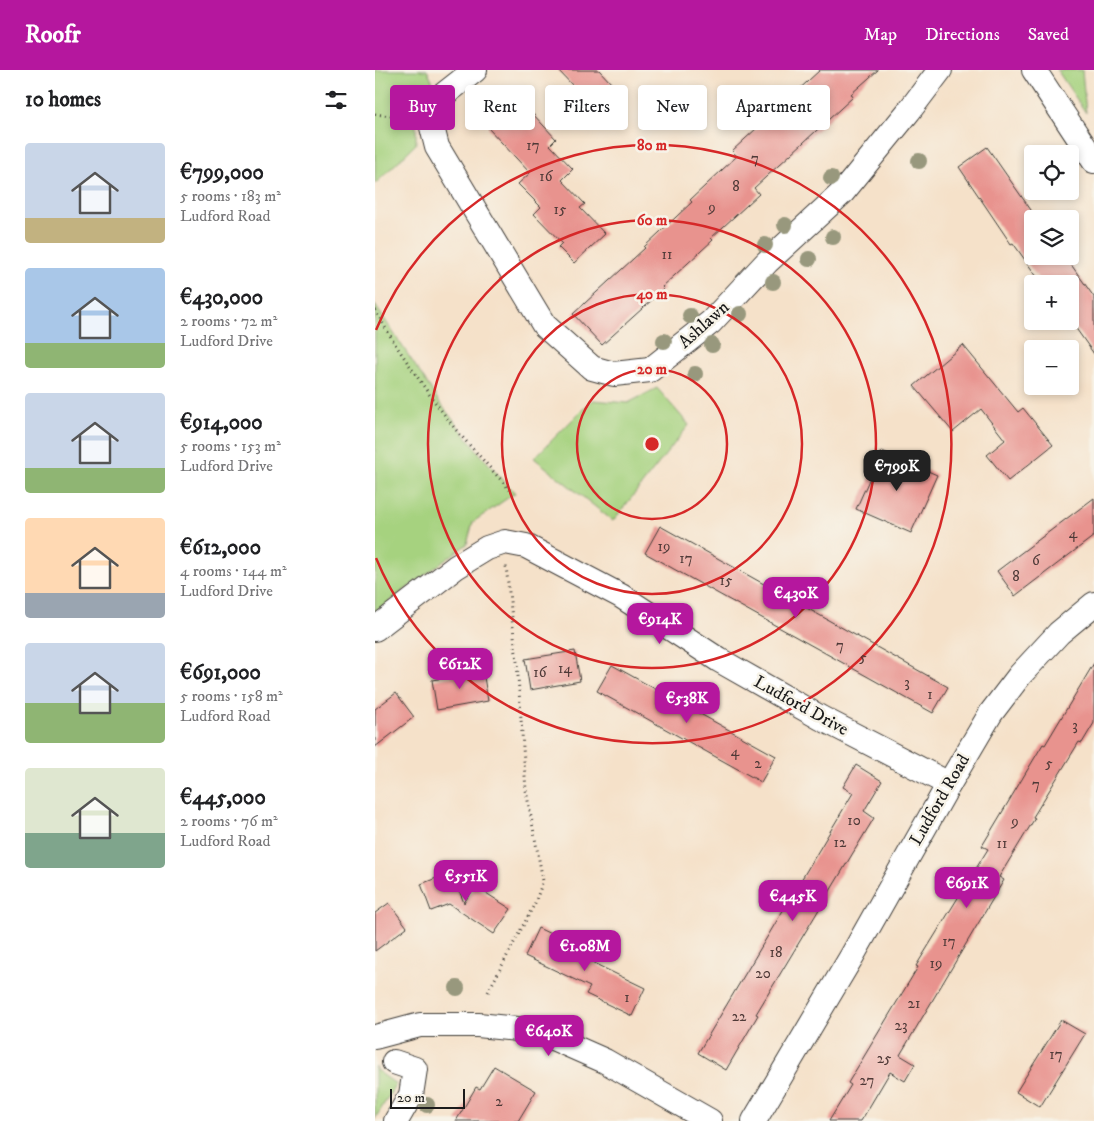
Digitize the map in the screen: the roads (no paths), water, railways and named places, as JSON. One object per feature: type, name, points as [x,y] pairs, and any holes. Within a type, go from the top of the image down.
[{"type":"street","name":"Ashlawn","points":[[475,70],[443,96],[430,119],[437,148],[544,325],[592,368],[614,374],[650,370],[711,322],[767,262],[843,192],[909,112],[940,70]]},
{"type":"street","points":[[1034,70],[1094,161]]},
{"type":"street","name":"Ludford Drive","points":[[375,629],[456,566],[487,548],[505,542],[526,546],[621,596],[719,660],[787,699],[949,784]]},
{"type":"street","name":"Ludford Road","points":[[755,1121],[991,713],[1020,674],[1059,633],[1094,604]]},
{"type":"street","points":[[375,1038],[420,1025],[478,1025],[537,1031],[605,1061],[710,1121]]},
{"type":"street","points":[[394,1062],[415,1069],[411,1096],[396,1121]]}]
